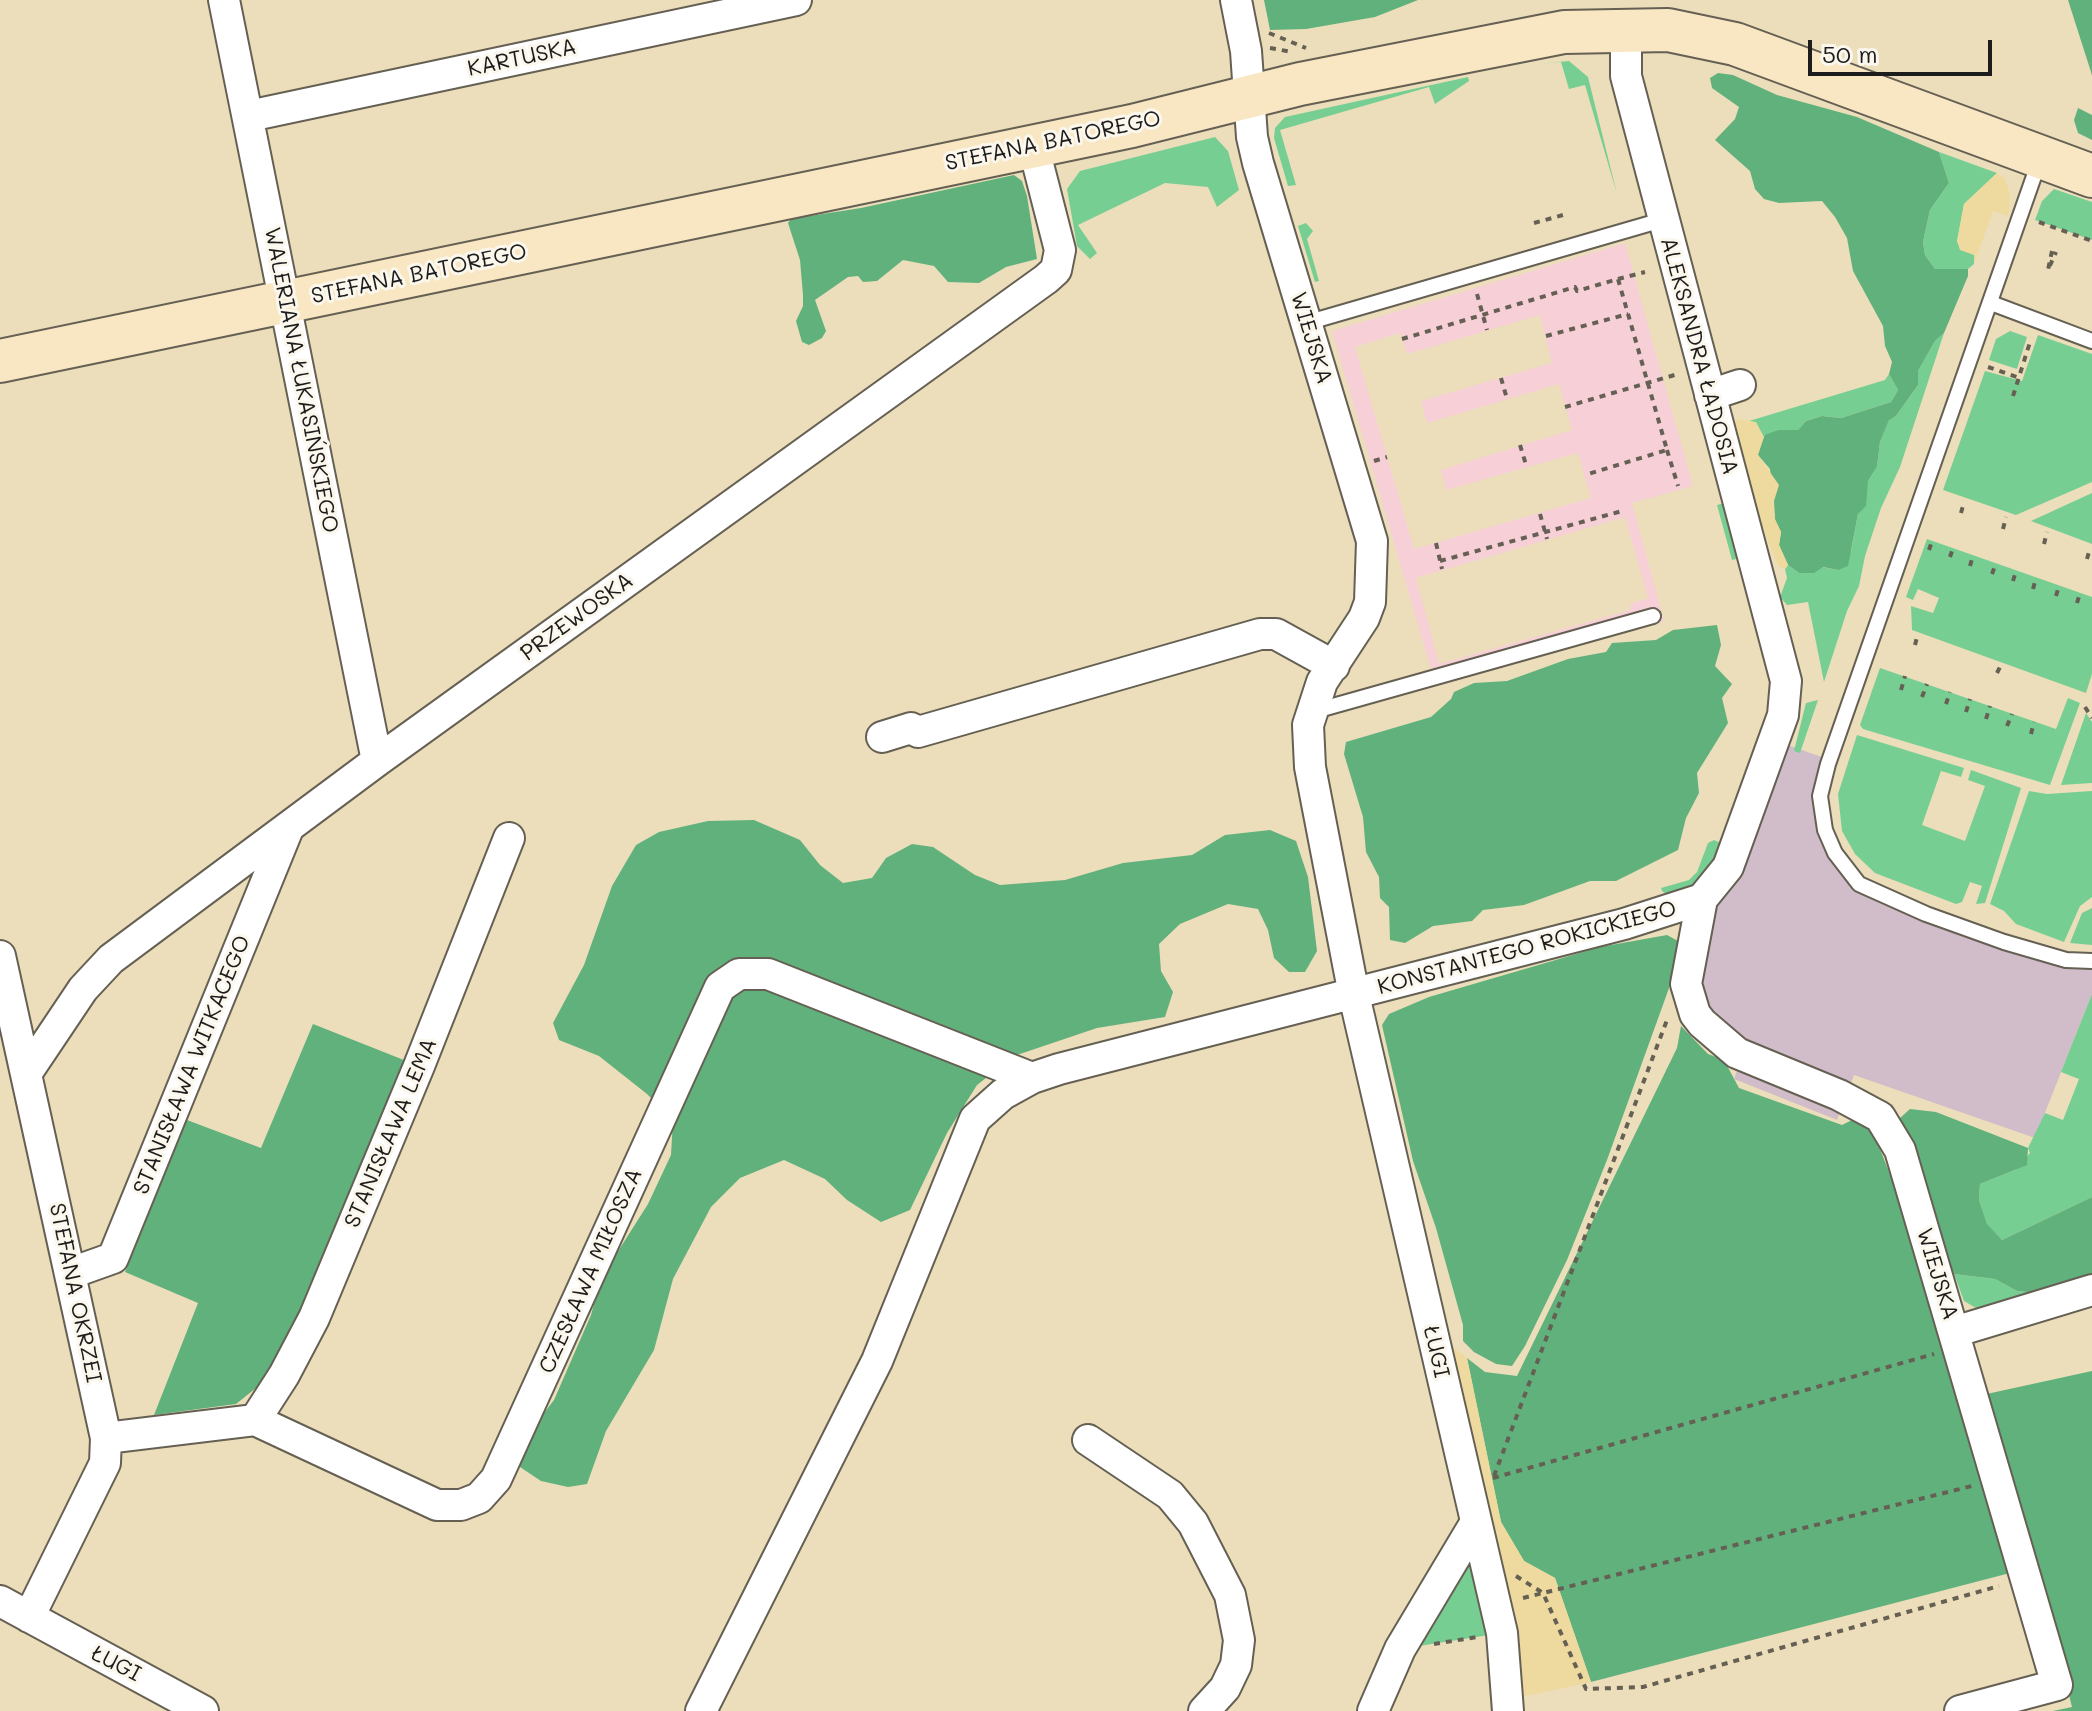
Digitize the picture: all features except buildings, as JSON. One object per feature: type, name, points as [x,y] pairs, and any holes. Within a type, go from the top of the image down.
[{"type":"street","name":"WALERIANA ŁUKASIŃSKIEGO","points":[[224,0],[377,761]]},
{"type":"street","name":"KARTUSKA","points":[[249,116],[796,0]]},
{"type":"street","name":"WIEJSKA","points":[[1236,0],[1246,51],[1248,99],[1258,163],[1372,541],[1370,602],[1364,618],[1322,682],[1308,725],[1310,767],[1354,995]]},
{"type":"street","name":"STEFANA BATOREGO","points":[[0,361],[1033,145],[1495,44],[1564,32],[1627,15],[1668,30],[1735,44],[2092,176]]},
{"type":"street","name":"ALEKSANDRA ŁADOSIA","points":[[1627,15],[1625,72],[1786,681]]},
{"type":"street","name":"PRZEWOSKA","points":[[26,1074],[83,989],[111,959],[377,761],[1056,270],[1060,250],[1033,145]]},
{"type":"street","points":[[1710,395],[1740,385]]},
{"type":"street","points":[[882,737],[911,728],[918,732],[1260,634],[1276,634],[1334,666]]},
{"type":"street","name":"KONSTANTEGO ROKICKIEGO","points":[[701,1711],[877,1361],[975,1119],[1003,1094],[1032,1078],[1624,924],[1702,899],[1728,867],[1736,847],[1783,715],[1786,681]]},
{"type":"street","name":"STANISŁAWA WITKACEGO","points":[[71,1273],[113,1258],[287,830]]},
{"type":"street","name":"STANISŁAWA LEMA","points":[[255,1420],[284,1375],[314,1318],[509,838]]},
{"type":"street","points":[[1686,969],[1702,899]]},
{"type":"street","name":"STEFANA OKRZEI","points":[[0,956],[106,1438],[105,1463],[29,1617]]},
{"type":"street","name":"WIEJSKA","points":[[1686,969],[1688,997],[1695,1014],[1723,1044],[1775,1070],[1862,1106],[1880,1117],[1891,1130],[1957,1339],[2057,1685],[1960,1711]]},
{"type":"street","name":"CZESŁAWA MIŁOSZA","points":[[255,1420],[437,1505],[461,1505],[479,1498],[496,1479],[720,987],[739,974],[768,974],[1032,1078]]},
{"type":"street","name":"ŁUGI","points":[[1354,995],[1498,1619],[1508,1711]]},
{"type":"street","points":[[1957,1339],[2092,1290]]},
{"type":"street","points":[[106,1438],[255,1420]]},
{"type":"street","points":[[1088,1440],[1170,1495],[1193,1523],[1230,1595],[1239,1640],[1236,1665],[1225,1688],[1204,1711]]},
{"type":"street","points":[[1373,1711],[1400,1649],[1476,1522]]},
{"type":"street","name":"ŁUGI","points":[[0,1601],[203,1711]]},
{"type":"lane","points":[[2041,158],[1828,764],[1820,796],[1822,814],[1835,853],[1859,884],[1926,914],[2004,942],[2066,960],[2092,961]]},
{"type":"lane","points":[[1306,323],[1662,220]]},
{"type":"lane","points":[[1991,303],[2092,341]]},
{"type":"lane","points":[[1313,711],[1653,616]]},
{"type":"path","points":[[1534,223],[1563,215]]},
{"type":"path","points":[[2033,220],[2092,241]]},
{"type":"path","points":[[1402,339],[1575,287],[1577,291],[1645,272]]},
{"type":"path","points":[[1618,279],[1678,486]]},
{"type":"path","points":[[1475,287],[1487,330]]},
{"type":"path","points":[[1546,336],[1628,314]]},
{"type":"path","points":[[2013,396],[2034,333]]},
{"type":"path","points":[[1982,365],[2018,377]]},
{"type":"path","points":[[1565,407],[1673,375]]},
{"type":"path","points":[[1501,378],[1507,399]]},
{"type":"path","points":[[1520,445],[1527,468]]},
{"type":"path","points":[[1585,475],[1667,450]]},
{"type":"path","points":[[1961,513],[1964,502]]},
{"type":"path","points":[[1440,561],[1622,511]]},
{"type":"path","points":[[1540,514],[1547,539]]},
{"type":"path","points":[[2003,529],[2006,517]]},
{"type":"path","points":[[2044,544],[2047,532]]},
{"type":"path","points":[[1929,550],[1932,541]]},
{"type":"path","points":[[1436,543],[1442,569]]},
{"type":"path","points":[[1493,547],[1495,554]]},
{"type":"path","points":[[1950,557],[1953,548]]},
{"type":"path","points":[[2087,559],[2090,548]]},
{"type":"path","points":[[1970,566],[1973,555]]},
{"type":"path","points":[[1992,574],[1996,563]]},
{"type":"path","points":[[2013,581],[2016,571]]},
{"type":"path","points":[[2033,589],[2036,578]]},
{"type":"path","points":[[2056,596],[2059,586]]},
{"type":"path","points":[[2077,603],[2080,593]]},
{"type":"path","points":[[1915,645],[1917,637]]},
{"type":"path","points":[[1997,673],[2000,667]]},
{"type":"path","points":[[1901,690],[1905,676]]},
{"type":"path","points":[[1922,697],[1927,684]]},
{"type":"path","points":[[1946,704],[1950,692]]},
{"type":"path","points":[[1966,712],[1970,699]]},
{"type":"path","points":[[1986,719],[1990,706]]},
{"type":"path","points":[[2085,707],[2092,718]]},
{"type":"path","points":[[2007,726],[2012,714]]},
{"type":"path","points":[[2031,734],[2034,722]]},
{"type":"path","points":[[1476,1522],[1686,969]]},
{"type":"path","points":[[1493,1478],[1957,1339]]},
{"type":"path","points":[[1400,1649],[1498,1619],[1543,1593],[1998,1480]]},
{"type":"path","points":[[1484,1555],[1543,1593],[1586,1689],[1643,1687],[2025,1579]]},
{"type":"shaded area","points":[[1625,243],[1693,486],[1632,503],[1664,621],[1435,683],[1332,331]],"holes":[[[1540,315],[1552,363],[1421,401],[1427,423],[1559,384],[1572,430],[1441,470],[1446,490],[1578,453],[1591,498],[1414,549],[1355,347],[1400,333],[1407,354]],[[1625,517],[1648,598],[1630,604],[1631,609],[1624,612],[1439,664],[1416,578]]]},
{"type":"shaded area","points":[[1774,740],[1830,760],[1822,814],[1854,879],[1926,914],[2092,961],[2092,994],[2035,1138],[1854,1075],[1837,1120],[1734,1079],[1747,1043],[1708,1023],[1694,967]]},
{"type":"green space","points":[[1264,0],[1418,0],[1375,17],[1306,29],[1270,30]]},
{"type":"green space","points":[[2068,0],[2092,0],[2092,76],[2091,72]]},
{"type":"green space","points":[[1569,61],[1588,77],[1617,194],[1585,85],[1569,89],[1561,62],[1537,64]]},
{"type":"green space","points":[[1718,73],[1733,75],[1777,95],[1857,117],[1939,152],[1949,183],[1930,210],[1923,242],[1925,255],[1935,269],[1968,269],[1968,276],[1944,333],[1935,341],[1918,371],[1918,385],[1896,416],[1889,420],[1880,442],[1877,467],[1868,481],[1866,506],[1858,514],[1848,566],[1838,570],[1823,567],[1814,573],[1799,573],[1788,565],[1779,545],[1781,532],[1775,520],[1770,469],[1758,455],[1758,449],[1765,435],[1778,430],[1798,430],[1806,421],[1822,416],[1841,418],[1891,402],[1898,390],[1889,374],[1892,362],[1885,346],[1883,326],[1853,271],[1847,238],[1835,217],[1822,201],[1779,203],[1764,199],[1755,189],[1750,171],[1715,140],[1735,119],[1739,107],[1712,88],[1710,78]]},
{"type":"green space","points":[[1468,77],[1469,81],[1435,104],[1429,87],[1280,130],[1296,185],[1288,186],[1274,138],[1275,128],[1285,117]]},
{"type":"green space","points":[[2078,108],[2092,115],[2092,140],[2078,133],[2074,120]]},
{"type":"green space","points":[[1215,137],[1228,151],[1239,190],[1217,207],[1208,187],[1165,183],[1078,225],[1097,253],[1090,259],[1077,246],[1067,189],[1080,171]]},
{"type":"green space","points":[[1939,152],[1997,173],[1964,204],[1957,242],[1974,255],[1974,264],[1968,269],[1935,269],[1925,255],[1923,242],[1930,210],[1949,183]]},
{"type":"green space","points":[[1014,175],[1022,181],[1027,196],[1037,259],[1006,267],[979,283],[948,282],[934,266],[903,260],[877,281],[863,282],[858,276],[848,277],[815,300],[826,331],[822,338],[809,345],[802,342],[796,321],[803,306],[800,260],[788,223],[791,219],[861,208]]},
{"type":"green space","points":[[2054,189],[2092,202],[2092,240],[2035,220],[2042,201]]},
{"type":"green space","points":[[1306,223],[1313,231],[1307,239],[1319,281],[1315,282],[1298,226]]},
{"type":"green space","points":[[2010,331],[2027,337],[2017,369],[1989,360],[1996,339]]},
{"type":"green space","points":[[1944,333],[1900,467],[1881,508],[1859,586],[1847,611],[1824,682],[1808,602],[1787,605],[1780,597],[1787,578],[1785,569],[1788,565],[1799,573],[1822,567],[1838,570],[1851,551],[1858,514],[1868,481],[1877,467],[1880,442],[1889,419],[1896,416],[1918,385],[1918,371],[1935,341]]},
{"type":"green space","points":[[2038,335],[2092,354],[2092,482],[2016,515],[1943,490],[1985,371],[2022,381]]},
{"type":"green space","points":[[1889,374],[1898,390],[1891,402],[1841,418],[1822,416],[1806,421],[1798,430],[1778,430],[1764,437],[1749,421],[1885,380]]},
{"type":"green space","points":[[2092,493],[2092,544],[2031,521]]},
{"type":"green space","points":[[1729,502],[1744,557],[1732,560],[1717,505]]},
{"type":"green space","points":[[1927,539],[2092,597],[2092,674],[2086,693],[1912,630],[1911,606],[1933,613],[1939,598],[1918,589],[1913,600],[1906,597]]},
{"type":"green space","points":[[1717,625],[1721,645],[1715,666],[1732,684],[1722,698],[1728,723],[1697,773],[1699,793],[1686,818],[1678,850],[1616,881],[1590,881],[1524,905],[1483,910],[1472,921],[1433,926],[1405,943],[1390,940],[1389,907],[1380,898],[1379,877],[1366,852],[1363,817],[1344,754],[1346,742],[1431,717],[1451,699],[1454,692],[1474,683],[1507,681],[1568,659],[1606,652],[1612,643],[1656,640],[1673,630]]},
{"type":"green space","points":[[1880,668],[2056,729],[2068,698],[2080,703],[2050,785],[1863,729],[1860,725]]},
{"type":"green space","points":[[1818,700],[1800,753],[1794,751],[1806,703]]},
{"type":"green space","points":[[2086,713],[2092,722],[2092,783],[2061,785]]},
{"type":"green space","points":[[1857,735],[1964,768],[1961,777],[1941,771],[1922,825],[1965,841],[1985,786],[1968,780],[1971,770],[2021,788],[1985,903],[1976,904],[1982,886],[1970,882],[1962,902],[1956,904],[1875,873],[1855,854],[1842,831],[1838,794]]},
{"type":"green space","points":[[2029,791],[2047,794],[2092,791],[2092,897],[2080,906],[2064,942],[2016,924],[2004,911],[1990,904]]},
{"type":"green space","points":[[754,820],[800,840],[820,865],[843,883],[872,878],[886,858],[912,844],[933,847],[975,875],[1000,885],[1065,880],[1123,863],[1192,855],[1225,835],[1270,830],[1296,841],[1308,877],[1317,951],[1305,972],[1289,972],[1274,958],[1268,930],[1258,909],[1228,904],[1180,924],[1159,944],[1161,971],[1173,992],[1165,1017],[1097,1028],[1014,1056],[977,1085],[947,1133],[910,1210],[881,1222],[847,1200],[825,1179],[784,1160],[740,1178],[711,1207],[673,1279],[654,1350],[606,1431],[587,1484],[568,1487],[541,1481],[520,1467],[523,1440],[554,1400],[591,1315],[601,1278],[648,1204],[671,1155],[673,1120],[647,1094],[599,1056],[559,1040],[553,1023],[584,965],[612,886],[636,845],[659,832],[708,821]]},
{"type":"green space","points":[[1714,840],[1725,845],[1699,884],[1669,896],[1662,891],[1661,888],[1689,880],[1697,872],[1708,843]]},
{"type":"green space","points":[[2092,908],[2092,945],[2070,943],[2082,913]]},
{"type":"green space","points":[[1667,935],[1678,941],[1682,952],[1607,1160],[1567,1260],[1525,1346],[1512,1366],[1496,1364],[1474,1352],[1463,1341],[1463,1325],[1436,1228],[1413,1161],[1382,1025],[1389,1014],[1429,997],[1600,947]]},
{"type":"green space","points":[[2092,994],[2092,1197],[2002,1240],[1987,1225],[1979,1200],[1980,1184],[2017,1169],[2030,1153],[2028,1148],[2045,1113],[2063,1120],[2079,1079],[2061,1072]]},
{"type":"green space","points":[[313,1024],[419,1066],[266,1380],[236,1404],[154,1415],[198,1303],[125,1272],[187,1120],[261,1148]]},
{"type":"green space","points":[[1681,1026],[1708,1054],[1724,1060],[1739,1088],[1842,1125],[1858,1117],[1873,1131],[1894,1185],[1959,1400],[2092,1371],[2092,1711],[2053,1711],[2072,1707],[2037,1566],[1591,1682],[1555,1578],[1524,1561],[1501,1522],[1467,1358],[1485,1372],[1517,1376],[1677,1048]]},
{"type":"green space","points":[[1910,1109],[1936,1112],[2028,1148],[2027,1165],[1980,1184],[1979,1200],[1987,1224],[2002,1240],[2092,1197],[2092,1277],[2038,1293],[2017,1291],[1995,1279],[1954,1274],[1936,1231],[1915,1149],[1900,1118]]},
{"type":"green space","points":[[1954,1274],[1995,1279],[2017,1291],[2038,1293],[2009,1304],[1976,1308],[1964,1301]]},
{"type":"green space","points":[[1476,1522],[1502,1633],[1400,1649]]},
{"type":"sand","points":[[1997,173],[2005,179],[2010,194],[2008,216],[1993,211],[1974,264],[1974,255],[1960,250],[1957,241],[1964,204]]},
{"type":"sand","points":[[1740,419],[1756,422],[1764,437],[1758,455],[1779,485],[1774,501],[1775,519],[1781,532],[1779,545],[1788,565],[1785,569],[1778,566],[1762,525],[1733,427],[1734,422]]},
{"type":"sand","points":[[1431,1331],[1467,1358],[1501,1522],[1524,1561],[1555,1578],[1591,1682],[1507,1700]]}]
